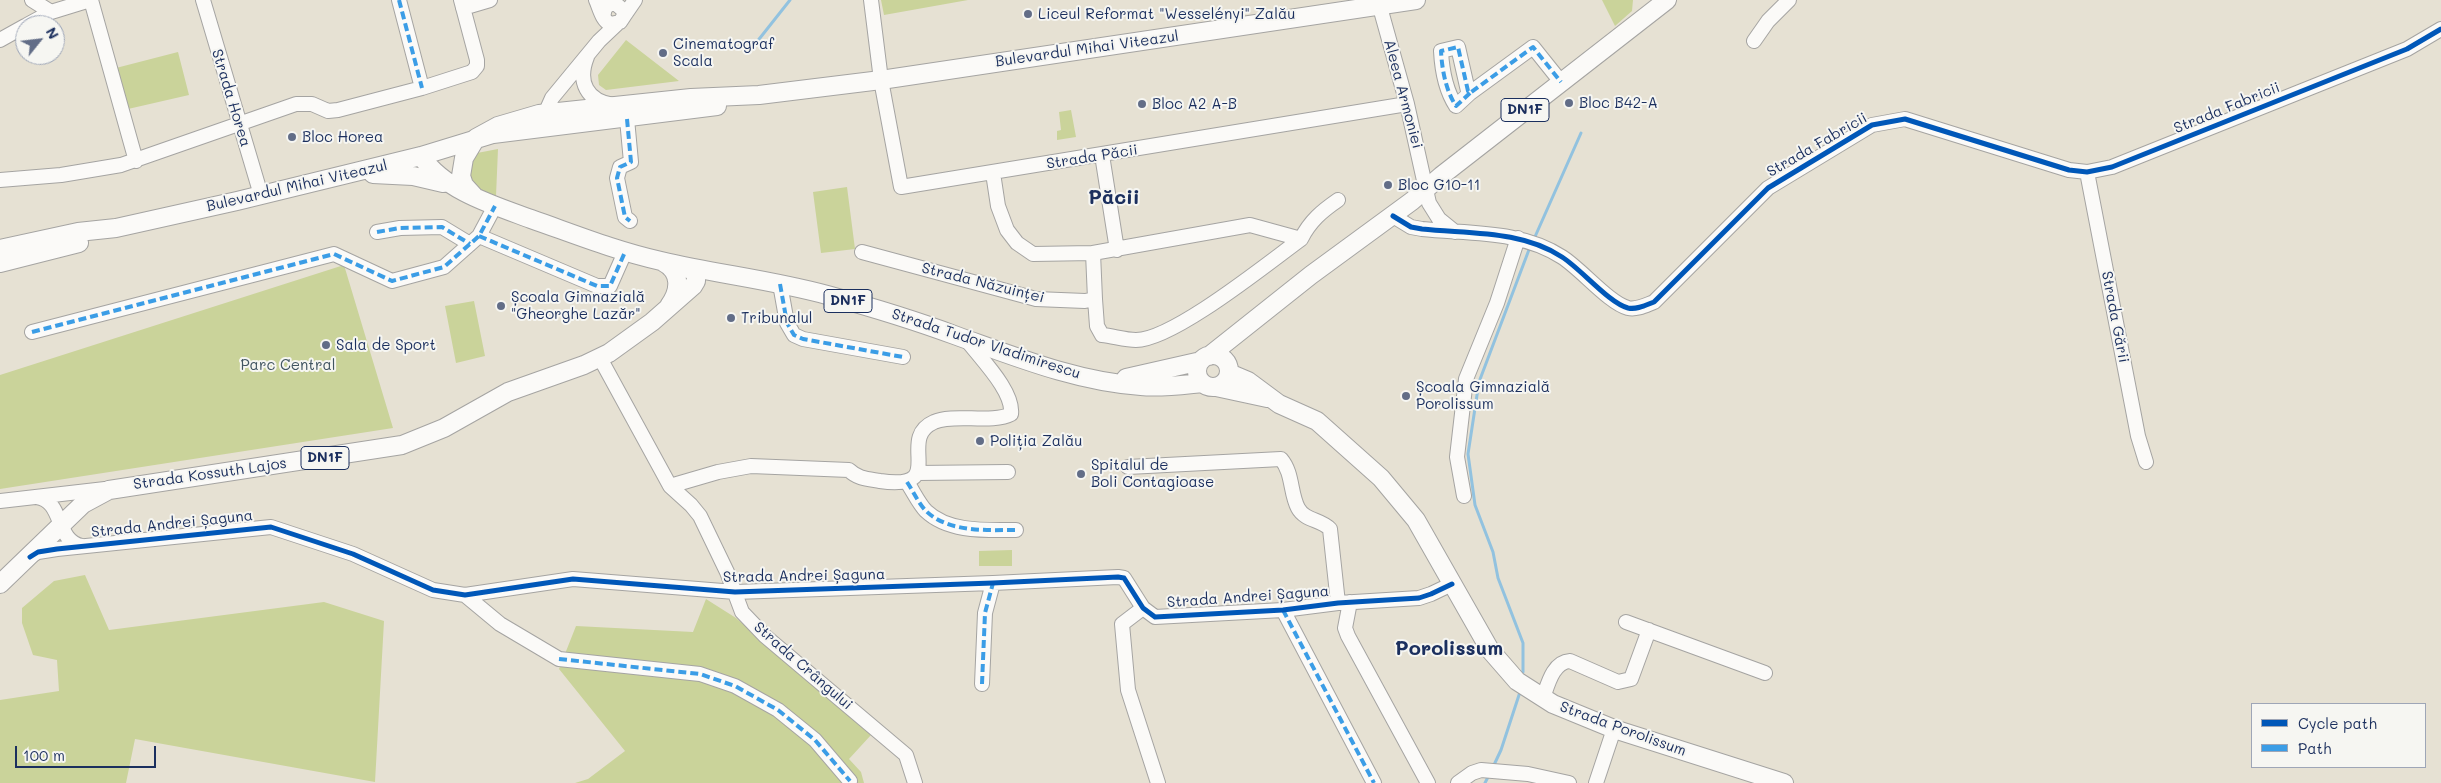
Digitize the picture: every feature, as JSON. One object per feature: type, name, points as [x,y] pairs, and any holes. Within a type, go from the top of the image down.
[{"type":"main road","name":"Bulevardul Mihai Viteazul","points":[[0,249],[78,232],[116,228],[338,177],[421,156],[476,138],[498,126],[622,112],[699,97],[759,94],[880,72],[1350,6],[1416,0]]},
{"type":"main road","points":[[1632,28],[1641,11],[1642,0]]},
{"type":"main road","name":"Strada Tudor Vladimirescu","points":[[1102,379],[1146,375],[1205,358],[1241,332],[1314,272],[1393,216],[1667,0]]},
{"type":"main road","points":[[474,196],[464,185],[461,176],[464,158],[476,138]]},
{"type":"main road","name":"Strada Tudor Vladimirescu","points":[[421,156],[430,168],[453,186],[495,206],[625,252],[687,267],[780,284],[877,310],[1044,366],[1131,385],[1159,387],[1210,385]]},
{"type":"main road","points":[[338,177],[367,174],[413,176],[453,186]]},
{"type":"main road","name":"Bulevardul Mihai Viteazul","points":[[0,263],[96,238],[116,228]]},
{"type":"main road","name":"Strada Kossuth Lajos","points":[[662,314],[676,295],[678,283],[674,271],[663,262]]},
{"type":"main road","name":"Strada Kossuth Lajos","points":[[686,293],[695,284],[697,277],[693,270],[687,267]]},
{"type":"main road","name":"Strada Kossuth Lajos","points":[[0,584],[92,498],[118,488],[402,446],[444,428],[508,392],[600,358],[629,340],[704,279],[728,275]]},
{"type":"main road","points":[[1229,370],[1219,357],[1205,358],[1197,370],[1210,385],[1225,382],[1229,370],[1241,332]]},
{"type":"main road","name":"Strada Porolissum","points":[[1229,370],[1270,399],[1317,422],[1381,478],[1416,520],[1497,660],[1517,681],[1543,698],[1614,729],[1784,783]]},
{"type":"main road","name":"Strada Porolissum","points":[[1210,385],[1270,399]]},
{"type":"street","points":[[32,0],[51,12]]},
{"type":"street","points":[[46,15],[91,0],[136,161]]},
{"type":"street","name":"Strada Horea","points":[[203,0],[260,195]]},
{"type":"street","points":[[399,0],[422,88]]},
{"type":"street","points":[[0,180],[103,170],[136,161],[296,104],[312,104],[328,111],[338,110],[422,88],[472,72],[477,66],[462,4],[490,0]]},
{"type":"street","points":[[596,0],[615,11]]},
{"type":"street","points":[[547,120],[552,98],[599,40],[615,11],[635,0]]},
{"type":"street","points":[[871,0],[880,72]]},
{"type":"street","points":[[1754,41],[1768,21],[1789,0]]},
{"type":"street","name":"Aleea Armoniei","points":[[1379,3],[1407,104],[1426,189]]},
{"type":"street","name":"Strada Fabricii","points":[[1393,216],[1401,222],[1420,229],[1522,239],[1542,245],[1562,257],[1615,301],[1628,308],[1638,308],[1654,302],[1768,188],[1872,125],[1905,119],[2069,170],[2087,172],[2112,167],[2407,49],[2441,30]]},
{"type":"street","points":[[0,40],[15,32]]},
{"type":"street","points":[[1470,93],[1533,47],[1561,82]]},
{"type":"street","points":[[588,54],[583,74],[590,96],[622,112],[631,162],[620,167],[617,178],[625,217],[630,221]]},
{"type":"street","name":"Strada Păcii","points":[[880,72],[901,187],[1407,104]]},
{"type":"street","points":[[1102,155],[1117,250]]},
{"type":"street","name":"Strada Gării","points":[[2087,172],[2138,436],[2146,462]]},
{"type":"street","points":[[993,173],[998,206],[1007,230],[1017,243],[1033,254],[1093,253],[1117,250],[1250,224],[1301,239]]},
{"type":"street","points":[[1426,189],[1433,211],[1446,226],[1456,232]]},
{"type":"street","points":[[1093,253],[1097,326],[1102,335],[1137,340],[1158,335],[1183,323],[1301,239],[1308,225],[1318,214],[1338,200]]},
{"type":"street","points":[[32,332],[334,254],[392,281],[444,267],[474,240],[495,206]]},
{"type":"street","points":[[377,232],[442,226],[474,240],[605,288],[610,286],[625,252]]},
{"type":"street","points":[[1464,496],[1457,457],[1466,379],[1522,239]]},
{"type":"street","name":"Strada Năzuinței","points":[[862,252],[1036,299],[1085,301],[1095,299]]},
{"type":"street","points":[[780,284],[788,323],[794,335],[803,339],[903,357]]},
{"type":"street","points":[[966,339],[1005,390],[1012,405],[1011,414],[936,421],[922,429],[912,478],[926,511],[941,521],[976,529],[1016,530]]},
{"type":"street","name":"Strada Crângului","points":[[600,358],[670,486],[700,516],[735,592],[742,612],[765,636],[906,754],[915,783]]},
{"type":"street","points":[[1128,467],[1281,459],[1286,465],[1298,507],[1305,517],[1326,525],[1330,529],[1344,602],[1345,628],[1348,636],[1428,783]]},
{"type":"street","points":[[670,486],[718,472],[751,466],[849,470],[856,478],[900,484],[912,478],[1008,472]]},
{"type":"street","points":[[0,502],[118,488]]},
{"type":"street","name":"Strada Andrei Șaguna","points":[[37,497],[50,503],[68,540],[82,546]]},
{"type":"street","name":"Strada Andrei Șaguna","points":[[30,557],[43,551],[82,546],[271,527],[353,554],[433,590],[465,595],[573,579],[735,592],[993,584],[1118,577],[1124,578],[1143,608],[1155,617],[1283,610],[1344,602],[1419,598],[1452,584]]},
{"type":"street","points":[[982,684],[985,613],[993,584]]},
{"type":"street","points":[[465,595],[500,624],[559,659],[700,674],[735,686],[778,710],[815,740],[850,782]]},
{"type":"street","points":[[1143,608],[1122,624],[1128,690],[1158,783]]},
{"type":"street","points":[[1283,610],[1374,783]]},
{"type":"street","points":[[1626,622],[1765,672]]},
{"type":"street","points":[[1543,698],[1556,667],[1566,661],[1618,682],[1628,680],[1634,676],[1649,630]]},
{"type":"street","points":[[1596,783],[1614,729]]},
{"type":"street","points":[[1458,783],[1472,773],[1481,770],[1510,776],[1569,783]]},
{"type":"green space","points":[[881,0],[968,0],[884,15]]},
{"type":"green space","points":[[1602,0],[1633,0],[1632,11],[1615,26]]},
{"type":"green space","points":[[626,40],[679,81],[606,90],[599,85],[598,75]]},
{"type":"green space","points":[[178,52],[189,95],[128,109],[116,68]]},
{"type":"green space","points":[[1071,110],[1076,137],[1057,140],[1057,131],[1061,130],[1059,112]]},
{"type":"green space","points":[[498,149],[496,196],[481,194],[469,186],[471,158],[477,153]]},
{"type":"green space","points":[[847,187],[855,249],[821,253],[813,192]]},
{"type":"green space","name":"Parc Central","points":[[344,265],[393,428],[0,489],[0,375]]},
{"type":"green space","points":[[474,301],[485,356],[456,363],[445,306]]},
{"type":"green space","points":[[1012,550],[1012,566],[979,566],[979,551]]},
{"type":"green space","points":[[85,575],[109,630],[324,602],[384,621],[375,782],[135,739],[126,783],[0,783],[0,700],[59,691],[57,660],[33,655],[22,623],[22,608],[54,581]]},
{"type":"green space","points":[[706,599],[736,618],[871,735],[849,759],[861,772],[864,783],[575,783],[588,779],[625,751],[559,669],[576,626],[693,632]]},
{"type":"waterway","points":[[756,43],[790,0]]},
{"type":"waterway","points":[[1534,239],[1581,133]]},
{"type":"waterway","points":[[1523,672],[1523,643],[1498,578],[1493,552],[1475,505],[1468,454],[1479,382],[1530,247]]},
{"type":"waterway","points":[[1493,767],[1501,750],[1520,692]]},
{"type":"waterway","points":[[1485,783],[1489,775]]},
{"type":"marked path","points":[[399,0],[422,88]]},
{"type":"marked path","points":[[1470,93],[1456,106],[1445,80],[1441,51],[1458,47],[1470,93],[1533,47],[1561,82]]},
{"type":"marked path","points":[[627,119],[631,162],[620,167],[617,178],[625,217],[630,221]]},
{"type":"marked path","points":[[32,332],[334,254],[392,281],[444,267],[479,236],[495,206]]},
{"type":"marked path","points":[[377,232],[400,228],[442,227],[470,244]]},
{"type":"marked path","points":[[479,236],[597,286],[610,286],[625,252]]},
{"type":"marked path","points":[[780,284],[787,323],[794,335],[803,339],[903,357]]},
{"type":"marked path","points":[[907,482],[926,511],[946,523],[969,529],[1016,530]]},
{"type":"marked path","points":[[982,684],[985,613],[993,583]]},
{"type":"marked path","points":[[1283,610],[1374,783]]},
{"type":"marked path","points":[[559,659],[700,674],[735,686],[778,710],[815,740],[850,781]]},
{"type":"cycle path","points":[[1393,216],[1411,227],[1494,235],[1529,242],[1546,248],[1570,262],[1612,300],[1628,308],[1638,308],[1654,302],[1768,188],[1872,125],[1905,119],[2069,170],[2087,172],[2112,167],[2407,49],[2441,29]]},
{"type":"cycle path","points":[[30,557],[38,552],[57,549],[271,527],[353,554],[433,590],[465,595],[573,579],[735,592],[1118,577],[1124,578],[1143,608],[1155,617],[1283,610],[1338,603],[1419,598],[1452,584]]},
{"type":"place","name":"Liceul Reformat \"Wesselényi\" Zalău","points":[[1028,14]]},
{"type":"place","name":"Cinematograf Scala","points":[[663,53]]},
{"type":"place","name":"Bloc B42-A","points":[[1569,103]]},
{"type":"place","name":"Bloc A2 A-B","points":[[1142,104]]},
{"type":"place","name":"Bloc Horea","points":[[292,137]]},
{"type":"place","name":"Bloc G10-11","points":[[1388,185]]},
{"type":"place","name":"Școala Gimnazială \"Gheorghe Lazăr\"","points":[[501,306]]},
{"type":"place","name":"Tribunalul","points":[[731,318]]},
{"type":"place","name":"Sala de Sport","points":[[326,345]]},
{"type":"place","name":"Școala Gimnazială Porolissum","points":[[1406,396]]},
{"type":"place","name":"Poliția Zalău","points":[[980,441]]},
{"type":"place","name":"Spitalul de Boli Contagioase","points":[[1081,474]]},
{"type":"district","name":"Păcii","points":[[1114,198]]},
{"type":"district","name":"Porolissum","points":[[1449,649]]}]
